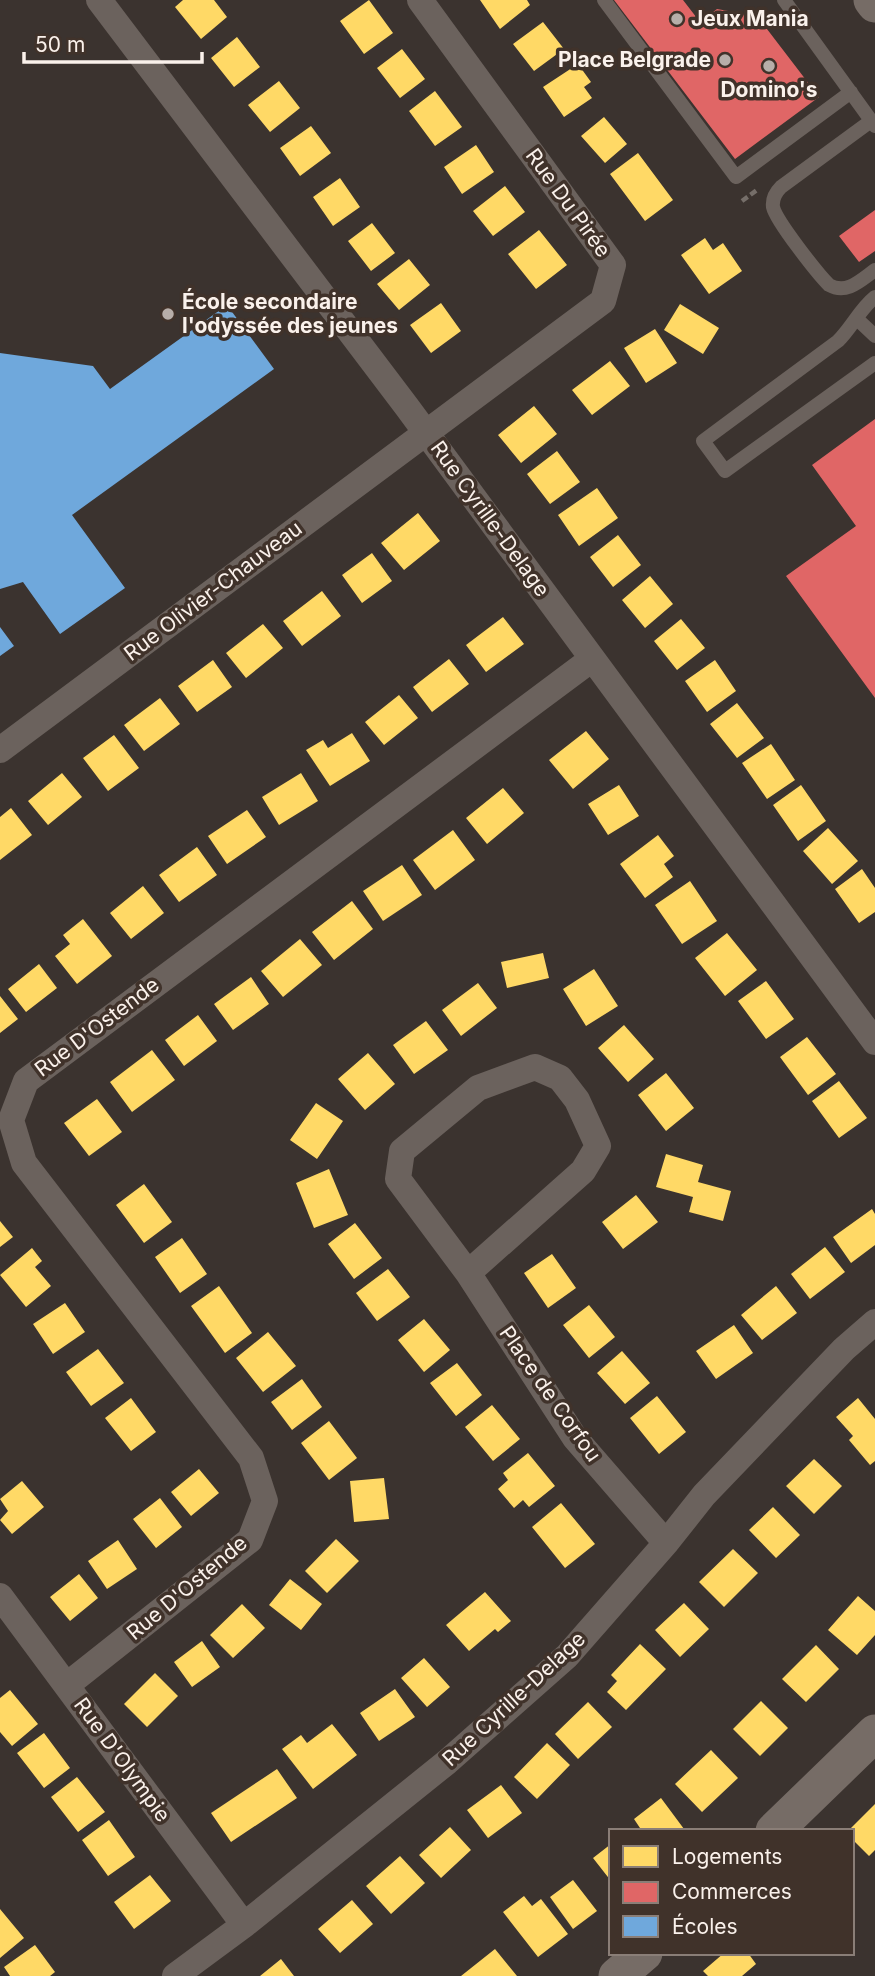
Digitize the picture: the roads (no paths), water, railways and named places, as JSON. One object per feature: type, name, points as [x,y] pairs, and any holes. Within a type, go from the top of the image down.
[{"type":"street","name":"Rue Cyrille-Delage","points":[[99,0],[425,432],[875,1042]]},
{"type":"street","name":"Rue Du Pirée","points":[[419,0],[613,265],[603,301],[425,432]]},
{"type":"street","name":"Rue Olivier-Chauveau","points":[[0,750],[425,432]]},
{"type":"street","name":"Rue D'Ostende","points":[[67,1685],[250,1540],[265,1501],[251,1458],[24,1163],[11,1119],[26,1081],[592,659]]},
{"type":"street","name":"Place de Corfou","points":[[468,1273],[583,1171],[598,1146],[577,1100],[560,1078],[535,1067],[478,1088],[402,1151],[398,1179],[468,1273],[575,1438],[666,1543]]},
{"type":"street","name":"Rue Cyrille-Delage","points":[[175,1976],[244,1925],[447,1762],[566,1656],[666,1543],[704,1495],[844,1349],[875,1322]]},
{"type":"street","name":"Rue D'Olympie","points":[[0,1596],[244,1925]]},
{"type":"street","points":[[776,1829],[875,1733]]},
{"type":"street","points":[[617,1976],[642,1955]]},
{"type":"lane","points":[[604,0],[736,177],[851,92]]},
{"type":"lane","points":[[784,0],[873,123],[781,187],[775,195],[773,206],[795,241],[833,288],[849,288],[875,270]]},
{"type":"lane","points":[[875,297],[838,341],[703,441],[725,471],[875,363]]},
{"type":"lane","points":[[857,319],[875,336]]},
{"type":"place","name":"Jeux Mania","points":[[677,19]]},
{"type":"place","name":"Place Belgrade","points":[[725,60]]},
{"type":"place","name":"Domino's","points":[[769,66]]},
{"type":"place","name":"École secondaire l'odyssée des jeunes","points":[[168,314]]}]
